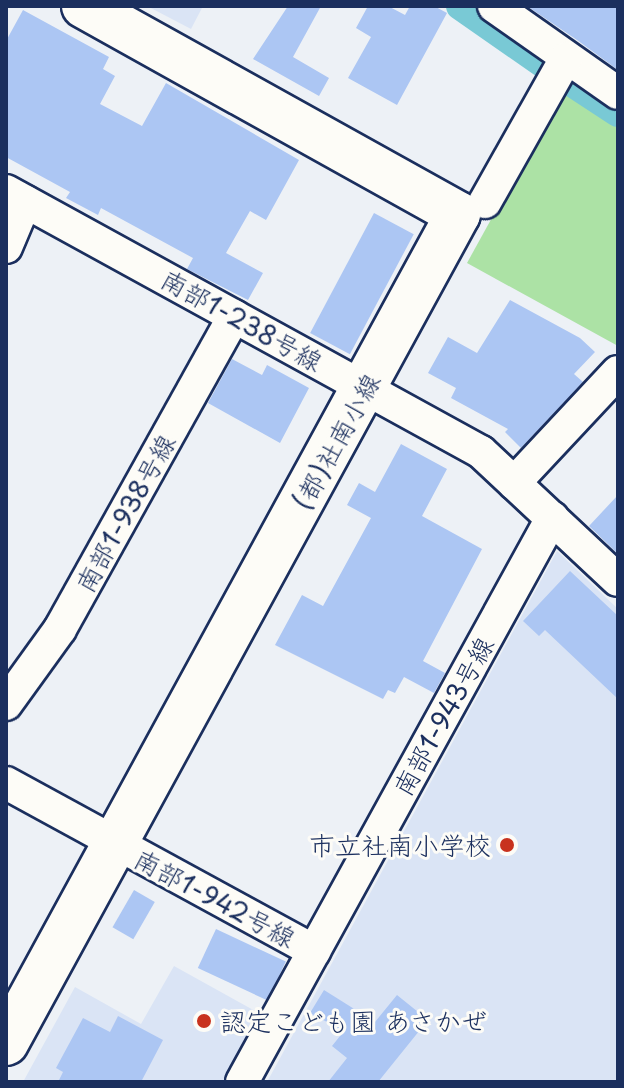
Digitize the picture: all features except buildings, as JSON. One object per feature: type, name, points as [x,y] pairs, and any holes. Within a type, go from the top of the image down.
[{"type":"street","name":"(都)社南小線","points":[[6,1043],[366,388],[458,214],[84,6]]},
{"type":"street","points":[[494,6],[618,93]]},
{"type":"street","points":[[485,202],[566,58]]},
{"type":"street","name":"南部1-238号線","points":[[16,196],[481,452],[618,580]]},
{"type":"street","points":[[6,247],[16,196]]},
{"type":"street","name":"南部1-938号線","points":[[10,689],[60,629],[234,316]]},
{"type":"street","points":[[514,483],[618,372]]},
{"type":"street","name":"南部1-943号線","points":[[242,1082],[552,518]]},
{"type":"street","name":"南部1-942号線","points":[[6,783],[314,951]]},
{"type":"shaded area","points":[[147,6],[203,6],[191,29]]},
{"type":"shaded area","name":"市立社南小学校","points":[[557,551],[618,609],[618,1082],[267,1082]]},
{"type":"shaded area","name":"認定こども園 あさかぜ","points":[[174,966],[266,1017],[230,1082],[23,1082],[75,987],[141,1024]]},
{"type":"green space","points":[[565,85],[618,120],[618,346],[467,263]]},
{"type":"waterway","points":[[460,6],[546,66]]},
{"type":"waterway","points":[[566,79],[618,113]]},
{"type":"place","name":"市立社南小学校","points":[[507,845]]},
{"type":"place","name":"認定こども園 あさかぜ","points":[[204,1021]]}]
